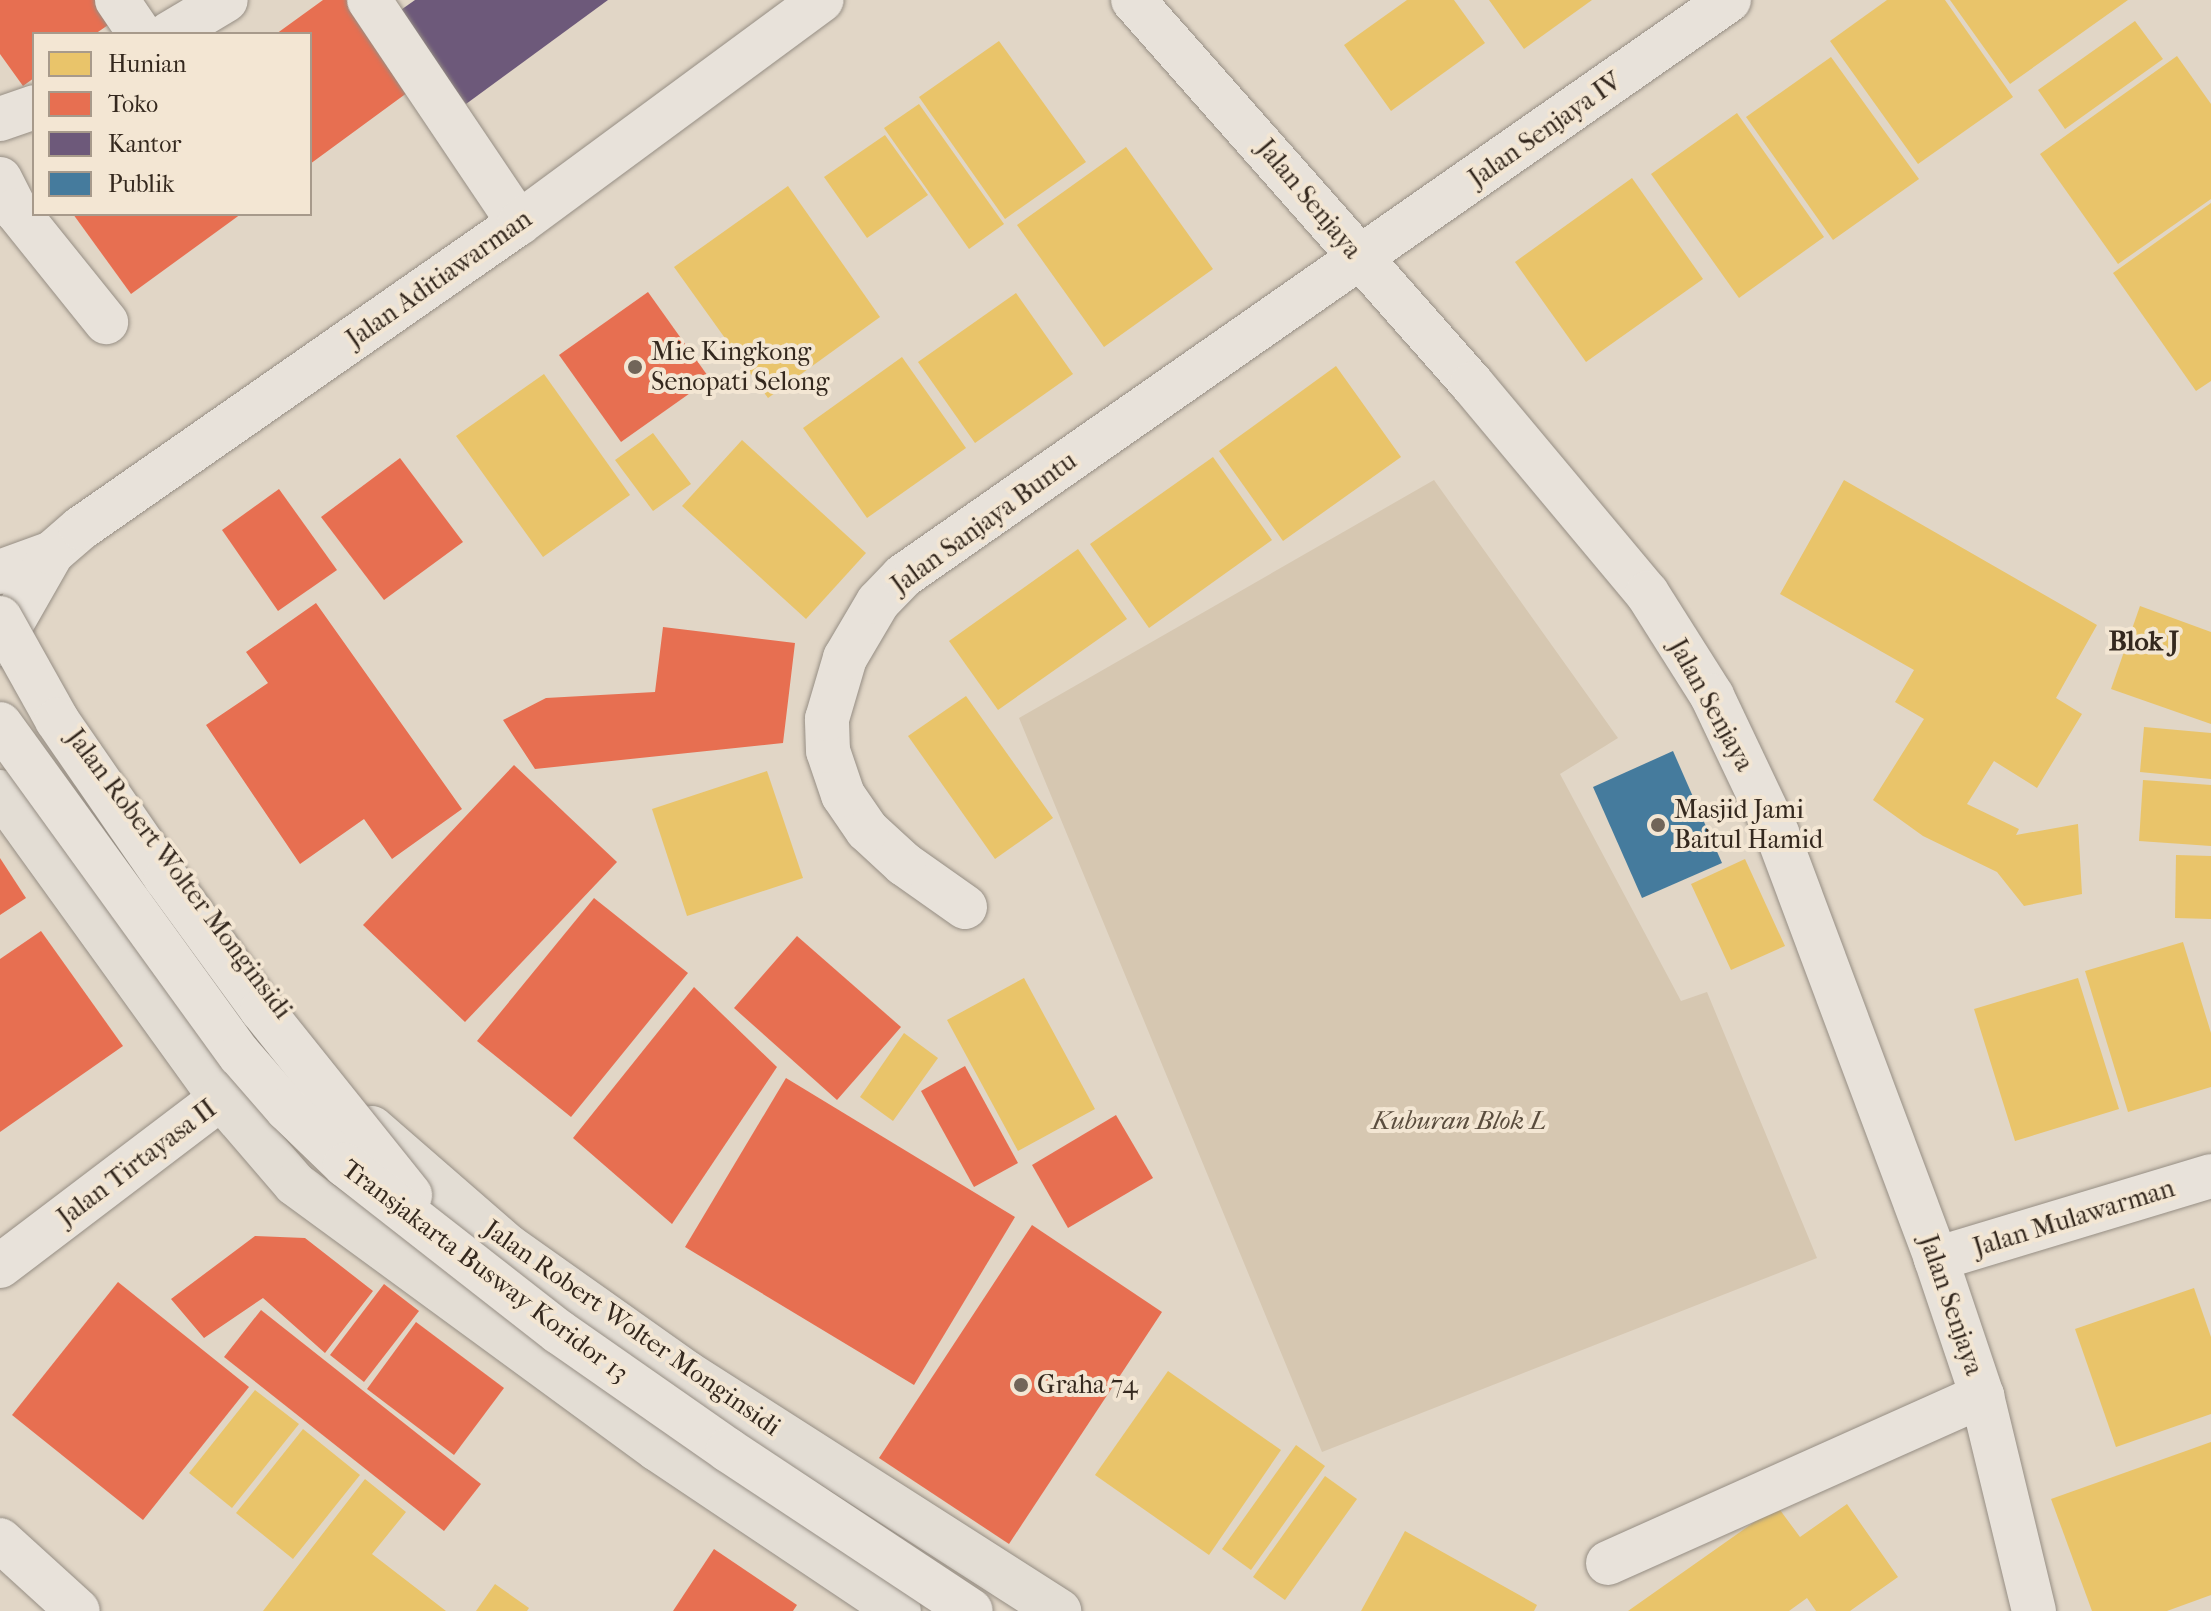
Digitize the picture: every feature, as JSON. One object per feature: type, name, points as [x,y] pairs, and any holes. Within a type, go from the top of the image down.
[{"type":"main road","name":"Jalan Robert Wolter Monginsidi","points":[[1,635],[377,1135],[509,1247],[687,1373],[1059,1611]]},
{"type":"main road","points":[[0,792],[221,1098],[295,1184],[657,1449],[899,1611]]},
{"type":"main road","points":[[657,1449],[687,1373]]},
{"type":"street","points":[[117,0],[139,32]]},
{"type":"street","points":[[172,32],[226,0]]},
{"type":"street","points":[[369,0],[519,223]]},
{"type":"street","name":"Jalan Aditiawarman","points":[[1,635],[52,553],[81,528],[519,223],[822,0]]},
{"type":"street","name":"Jalan Senjaya","points":[[1133,0],[1472,384],[1647,593],[1712,696],[1777,833],[1936,1259],[1982,1396],[2035,1610]]},
{"type":"street","name":"Jalan Senjaya IV","points":[[1359,259],[1729,0]]},
{"type":"street","points":[[0,119],[32,108]]},
{"type":"street","points":[[0,179],[16,210],[106,322]]},
{"type":"street","name":"Jalan Sanjaya Buntu","points":[[965,907],[904,864],[867,830],[843,795],[828,751],[827,719],[845,658],[878,602],[903,576],[1359,259]]},
{"type":"street","name":"Jalan Aditiawarman","points":[[0,572],[52,553]]},
{"type":"street","points":[[1,635],[166,878],[262,1010],[458,1256]]},
{"type":"street","name":"Transjakarta Busway Koridor 13","points":[[0,724],[149,933],[249,1066],[287,1109],[345,1165],[458,1256],[728,1450],[971,1611]]},
{"type":"street","name":"Jalan Tirtayasa II","points":[[0,1266],[221,1098],[334,1079]]},
{"type":"street","name":"Jalan Mulawarman","points":[[1936,1259],[2211,1176]]},
{"type":"street","points":[[1608,1563],[1982,1396]]},
{"type":"street","points":[[0,1540],[78,1611]]},
{"type":"green space","name":"Kuburan Blok L","points":[[1434,480],[1618,738],[1560,774],[1681,1001],[1707,992],[1817,1258],[1322,1452],[1019,718]]},
{"type":"building: Hunian","points":[[1407,0],[1454,0],[1485,43],[1391,111],[1344,45]]},
{"type":"building: Hunian","points":[[1489,0],[1592,0],[1524,49]]},
{"type":"building: Hunian","points":[[1887,0],[1945,0],[2013,97],[1918,164],[1830,41]]},
{"type":"building: Hunian","points":[[1950,0],[2128,0],[2010,84]]},
{"type":"building: Hunian","points":[[2135,21],[2163,59],[2065,129],[2038,90]]},
{"type":"building: Hunian","points":[[999,41],[1086,162],[1005,219],[919,97]]},
{"type":"building: Hunian","points":[[2177,56],[2211,104],[2211,199],[2118,264],[2040,154]]},
{"type":"building: Hunian","points":[[1831,57],[1919,179],[1833,240],[1746,117]]},
{"type":"building: Hunian","points":[[919,104],[1004,224],[969,249],[884,128]]},
{"type":"building: Hunian","points":[[1737,113],[1824,237],[1739,298],[1651,174]]},
{"type":"building: Hunian","points":[[885,135],[928,195],[867,238],[824,177]]},
{"type":"building: Hunian","points":[[1126,147],[1213,269],[1104,347],[1017,225]]},
{"type":"building: Hunian","points":[[1632,178],[1703,279],[1586,362],[1515,262]]},
{"type":"building: Hunian","points":[[788,186],[880,317],[768,398],[674,267]]},
{"type":"building: Hunian","points":[[2211,203],[2211,381],[2196,391],[2113,273]]},
{"type":"building: Hunian","points":[[1016,293],[1073,374],[975,443],[918,362]]},
{"type":"building: Hunian","points":[[902,357],[966,448],[867,518],[803,428]]},
{"type":"building: Hunian","points":[[1336,366],[1401,457],[1283,541],[1219,451]]},
{"type":"building: Hunian","points":[[544,374],[630,495],[543,557],[456,436]]},
{"type":"building: Hunian","points":[[653,433],[691,484],[653,511],[615,460]]},
{"type":"building: Hunian","points":[[742,440],[866,553],[806,619],[682,506]]},
{"type":"building: Hunian","points":[[1213,457],[1272,540],[1149,628],[1090,544]]},
{"type":"building: Hunian","points":[[1844,480],[2097,625],[2056,698],[2082,714],[2037,788],[1994,761],[1967,804],[2019,829],[2016,835],[2078,824],[2082,894],[2024,906],[1997,872],[1923,836],[1873,800],[1924,719],[1895,702],[1914,670],[1780,594]]},
{"type":"building: Hunian","points":[[1078,549],[1127,619],[998,710],[949,641]]},
{"type":"building: Hunian","points":[[2140,606],[2211,632],[2211,724],[2111,689]]},
{"type":"building: Hunian","points":[[966,696],[1053,818],[995,859],[908,736]]},
{"type":"building: Hunian","points":[[2144,727],[2211,733],[2211,779],[2140,772]]},
{"type":"building: Hunian","points":[[767,771],[803,878],[687,916],[652,809]]},
{"type":"building: Hunian","points":[[2143,780],[2211,785],[2211,846],[2139,841]]},
{"type":"building: Hunian","points":[[2176,855],[2211,856],[2211,919],[2175,918]]},
{"type":"building: Hunian","points":[[1745,859],[1785,946],[1731,970],[1691,884]]},
{"type":"building: Hunian","points":[[2183,942],[2211,1033],[2211,1087],[2128,1112],[2085,971]]},
{"type":"building: Hunian","points":[[1024,978],[1095,1109],[1018,1151],[947,1020]]},
{"type":"building: Hunian","points":[[2078,978],[2119,1109],[2015,1141],[1974,1009]]},
{"type":"building: Hunian","points":[[904,1033],[938,1058],[893,1121],[860,1097]]},
{"type":"building: Hunian","points":[[2194,1288],[2211,1337],[2211,1414],[2116,1447],[2075,1329]]},
{"type":"building: Hunian","points":[[1168,1371],[1281,1450],[1209,1555],[1095,1475]]},
{"type":"building: Hunian","points":[[255,1390],[299,1424],[232,1508],[189,1473]]},
{"type":"building: Hunian","points":[[303,1429],[360,1475],[293,1559],[236,1513]]},
{"type":"building: Hunian","points":[[2211,1442],[2211,1595],[2167,1611],[2092,1611],[2051,1499]]},
{"type":"building: Hunian","points":[[1296,1445],[1325,1466],[1251,1570],[1222,1549]]},
{"type":"building: Hunian","points":[[1325,1476],[1357,1499],[1285,1600],[1253,1577]]},
{"type":"building: Hunian","points":[[365,1479],[406,1512],[372,1554],[446,1611],[263,1611]]},
{"type":"building: Hunian","points":[[1847,1504],[1898,1577],[1850,1611],[1816,1611],[1807,1598],[1789,1611],[1628,1611],[1777,1506],[1800,1537]]},
{"type":"building: Hunian","points":[[1405,1531],[1537,1605],[1534,1611],[1361,1611]]},
{"type":"building: Hunian","points":[[495,1584],[529,1608],[527,1611],[476,1611]]},
{"type":"building: Toko","points":[[0,0],[95,0],[111,23],[98,32],[32,32],[32,79],[23,86],[0,54]]},
{"type":"building: Toko","points":[[323,0],[351,0],[415,87],[312,163],[312,32],[279,32]]},
{"type":"building: Toko","points":[[74,216],[238,216],[131,294]]},
{"type":"building: Toko","name":"Mie Kingkong Senopati Selong","points":[[648,292],[710,379],[621,442],[559,355]]},
{"type":"building: Toko","points":[[400,458],[463,542],[384,600],[321,517]]},
{"type":"building: Toko","points":[[279,489],[337,570],[278,611],[222,530]]},
{"type":"building: Toko","points":[[316,603],[462,809],[392,859],[364,819],[300,864],[206,725],[268,683],[246,652]]},
{"type":"building: Toko","points":[[663,627],[795,643],[783,743],[535,769],[503,720],[546,698],[655,692]]},
{"type":"building: Toko","points":[[514,765],[617,862],[465,1022],[363,925]]},
{"type":"building: Toko","points":[[0,858],[26,898],[0,915]]},
{"type":"building: Toko","points":[[594,898],[688,973],[571,1117],[477,1041]]},
{"type":"building: Toko","points":[[41,931],[123,1046],[0,1132],[0,959]]},
{"type":"building: Toko","points":[[797,936],[901,1027],[837,1100],[734,1008]]},
{"type":"building: Toko","points":[[694,987],[777,1067],[672,1224],[573,1138]]},
{"type":"building: Toko","points":[[965,1066],[1018,1163],[974,1187],[921,1091]]},
{"type":"building: Toko","points":[[786,1078],[1015,1217],[914,1385],[685,1247]]},
{"type":"building: Toko","points":[[1116,1115],[1153,1178],[1068,1228],[1032,1165]]},
{"type":"building: Toko","name":"Graha 74","points":[[1032,1225],[1162,1312],[1009,1544],[879,1458]]},
{"type":"building: Toko","points":[[255,1236],[305,1238],[373,1291],[325,1353],[263,1298],[204,1338],[171,1299]]},
{"type":"building: Toko","points":[[118,1282],[249,1387],[143,1520],[12,1415]]},
{"type":"building: Toko","points":[[384,1284],[419,1311],[364,1382],[330,1355]]},
{"type":"building: Toko","points":[[261,1310],[481,1484],[444,1531],[224,1357]]},
{"type":"building: Toko","points":[[416,1322],[504,1388],[454,1455],[367,1389]]},
{"type":"building: Toko","points":[[714,1549],[797,1605],[793,1611],[673,1611]]},
{"type":"building: Kantor","points":[[415,0],[608,0],[466,104],[398,12]]},
{"type":"building: Publik","name":"Masjid Jami Baitul Hamid","points":[[1673,751],[1722,863],[1642,898],[1593,787]]},
{"type":"place","name":"Mie Kingkong Senopati Selong","points":[[635,367]]},
{"type":"place","name":"Masjid Jami Baitul Hamid","points":[[1658,825]]},
{"type":"place","name":"Graha 74","points":[[1021,1385]]},
{"type":"district","name":"Blok J","points":[[2144,641]]}]
